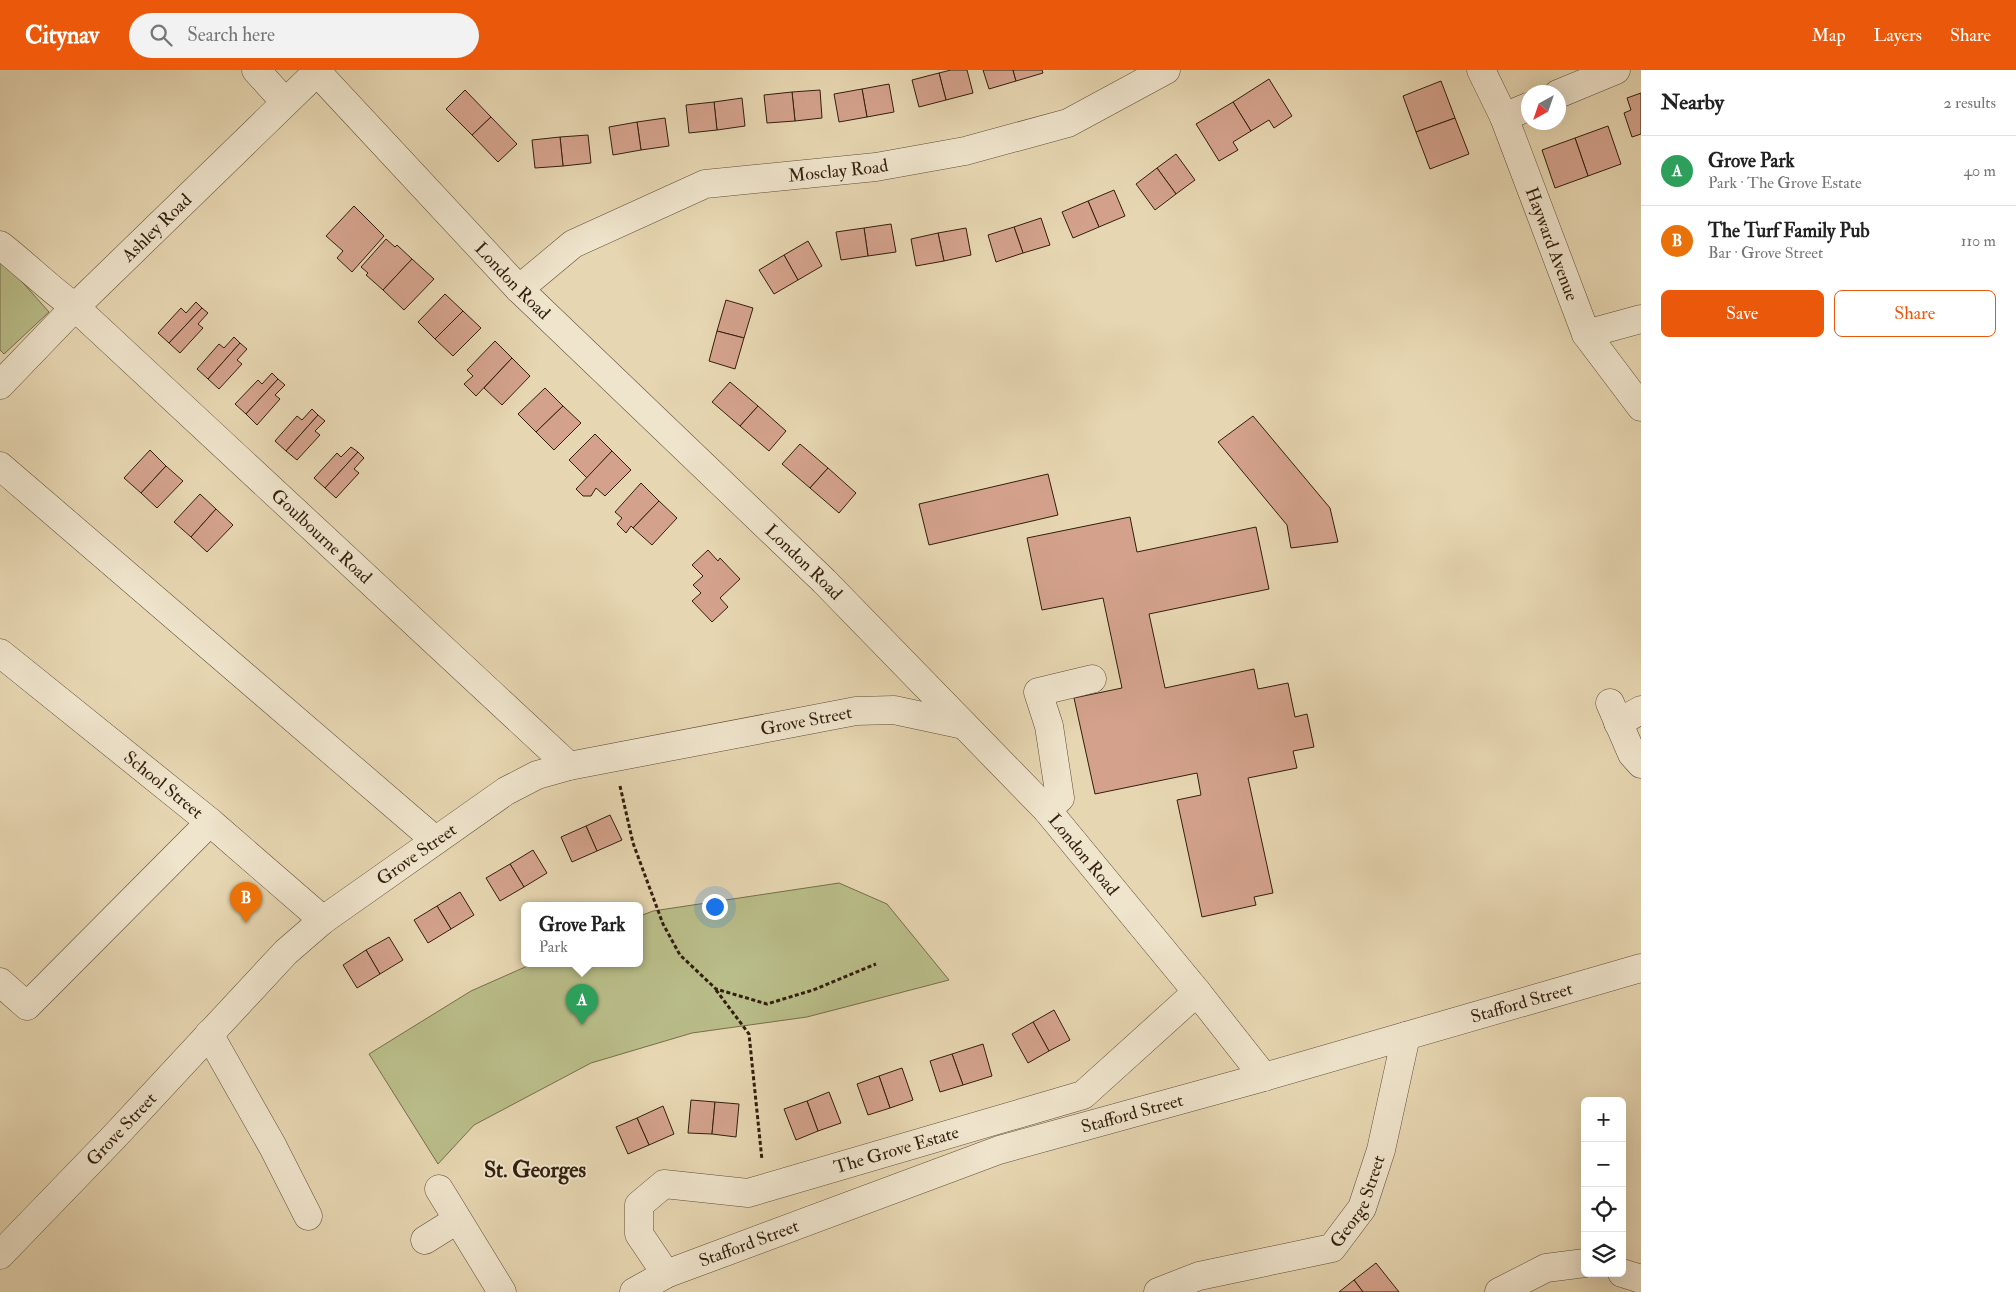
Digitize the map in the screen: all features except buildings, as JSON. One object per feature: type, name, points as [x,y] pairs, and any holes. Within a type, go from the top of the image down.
[{"type":"street","points":[[256,70],[285,102]]},
{"type":"street","name":"Mosclay Road","points":[[519,289],[573,244],[705,184],[876,167],[966,151],[1068,123],[1166,70]]},
{"type":"street","name":"Hayward Avenue","points":[[1482,70],[1504,117],[1586,334],[1641,407]]},
{"type":"street","points":[[1566,91],[1616,70]]},
{"type":"street","name":"Ashley Road","points":[[0,385],[74,307],[318,71]]},
{"type":"street","name":"London Road","points":[[318,71],[519,289],[824,581],[1047,810],[1197,992],[1264,1077]]},
{"type":"street","points":[[1504,117],[1521,110]]},
{"type":"street","name":"Goulbourne Road","points":[[0,245],[26,265],[52,291],[74,307],[569,766]]},
{"type":"street","points":[[1586,334],[1641,319]]},
{"type":"street","points":[[0,466],[435,840]]},
{"type":"street","name":"School Street","points":[[0,652],[210,822],[323,920]]},
{"type":"street","points":[[1047,810],[1060,798],[1050,726],[1038,692],[1092,679]]},
{"type":"street","name":"Grove Street","points":[[0,1256],[286,952],[323,920],[506,791],[537,775],[569,766],[614,759],[856,711],[894,710],[964,725]]},
{"type":"street","points":[[1623,712],[1632,754],[1641,764]]},
{"type":"street","points":[[0,982],[27,1006],[210,822]]},
{"type":"street","name":"Stafford Street","points":[[634,1292],[666,1274],[999,1150],[1264,1077],[1641,968]]},
{"type":"street","name":"The Grove Estate","points":[[666,1274],[639,1234],[639,1205],[664,1184],[748,1193],[1083,1095],[1197,992]]},
{"type":"street","points":[[209,1034],[274,1148],[308,1216]]},
{"type":"street","name":"George Street","points":[[1158,1292],[1198,1276],[1332,1248],[1362,1208],[1381,1150],[1406,1036]]},
{"type":"street","points":[[439,1190],[502,1292]]},
{"type":"street","points":[[425,1240],[457,1220]]},
{"type":"street","points":[[1499,1292],[1546,1268],[1581,1264]]},
{"type":"street","points":[[1626,1274],[1641,1279]]},
{"type":"path","points":[[614,759],[633,843],[663,924],[680,955],[716,989],[749,1034],[765,1188]]},
{"type":"path","points":[[716,989],[767,1004],[813,990],[876,964]]},
{"type":"green space","points":[[0,257],[49,312],[4,354],[0,350]]},
{"type":"green space","points":[[839,883],[887,904],[949,980],[807,1017],[692,1033],[591,1063],[474,1125],[438,1164],[369,1054],[471,991],[525,967],[643,967],[643,915],[653,911]]},
{"type":"place","name":"The Turf Family Pub","points":[[246,923]]},
{"type":"place","name":"Grove Park","points":[[582,1025]]},
{"type":"district","name":"St. Georges","points":[[535,1170]]}]
